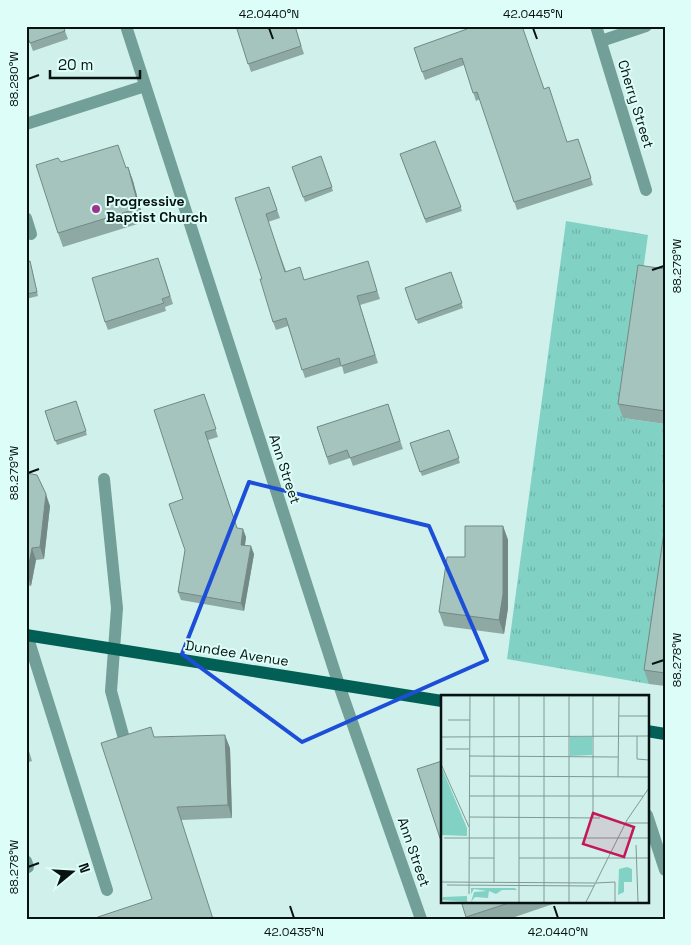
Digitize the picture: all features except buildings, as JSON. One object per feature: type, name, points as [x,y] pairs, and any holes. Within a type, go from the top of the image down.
[{"type":"main road","name":"Dundee Avenue","points":[[27,635],[441,701]]},
{"type":"main road","points":[[648,731],[665,734]]},
{"type":"street","name":"Ann Street","points":[[126,26],[339,685],[421,919]]},
{"type":"street","name":"Cherry Street","points":[[596,26],[646,190]]},
{"type":"street","points":[[601,41],[646,26]]},
{"type":"street","points":[[26,124],[145,86]]},
{"type":"street","points":[[26,218],[31,234]]},
{"type":"street","points":[[104,478],[117,608],[111,691],[123,735]]},
{"type":"street","points":[[27,635],[107,890]]},
{"type":"street","points":[[648,818],[665,870]]},
{"type":"highlighted area","points":[[249,482],[429,526],[487,660],[302,742],[182,654]]},
{"type":"green space","points":[[566,221],[648,235],[623,418],[665,424],[665,574],[649,684],[507,659]]},
{"type":"place","name":"Progressive Baptist Church","points":[[96,209]]}]
